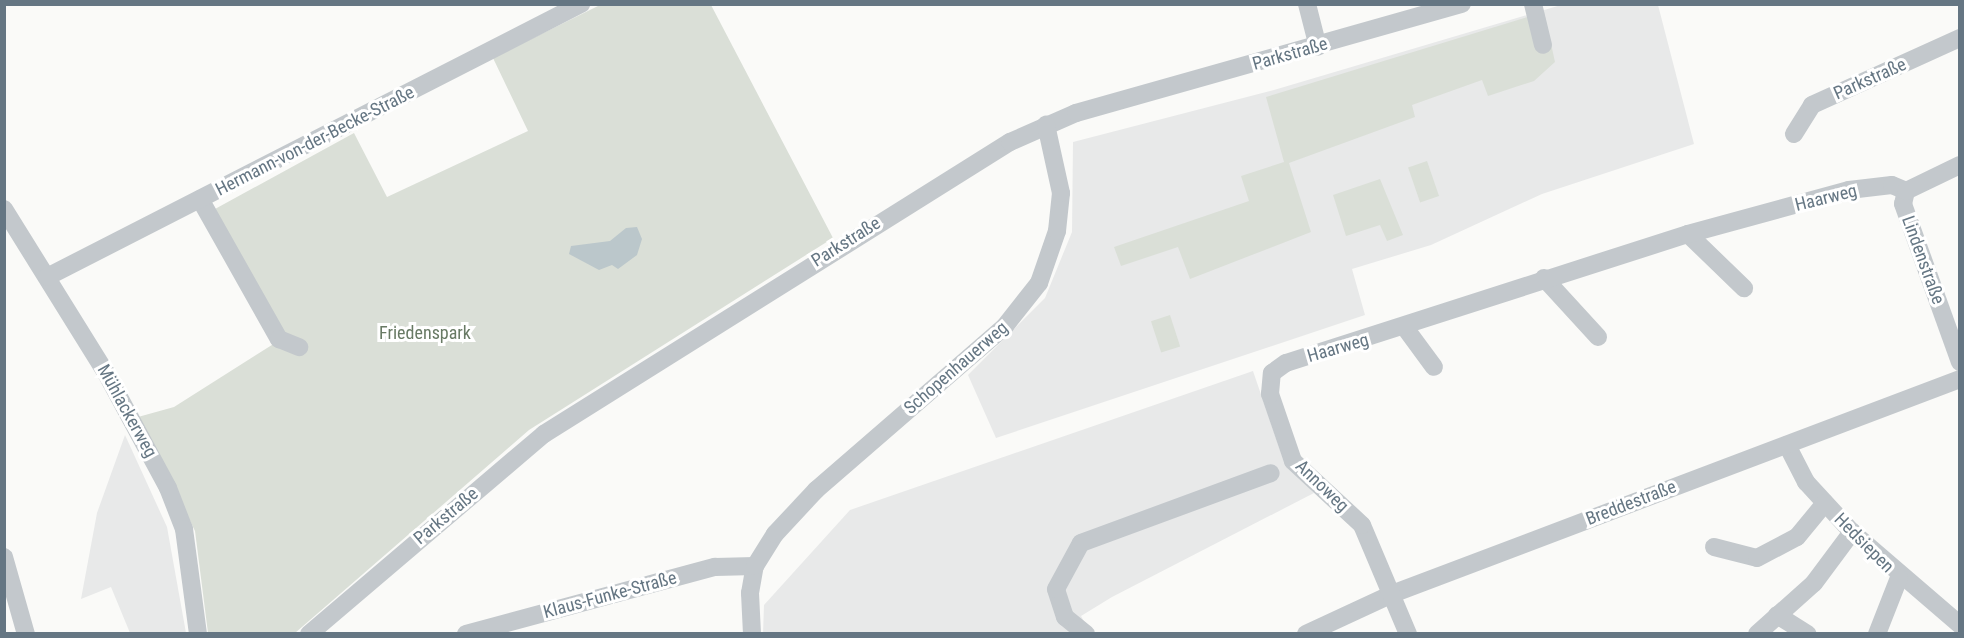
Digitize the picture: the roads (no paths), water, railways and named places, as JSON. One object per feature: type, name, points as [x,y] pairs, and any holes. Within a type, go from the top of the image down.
[{"type":"street","name":"Hermann-von-der-Becke-Straße","points":[[48,277],[581,4]]},
{"type":"street","points":[[1306,4],[1318,47]]},
{"type":"street","name":"Parkstraße","points":[[309,633],[544,434],[933,187],[1046,125],[1462,4]]},
{"type":"street","points":[[1533,4],[1543,45]]},
{"type":"street","name":"Parkstraße","points":[[1794,134],[1812,105],[1959,38]]},
{"type":"street","name":"Schopenhauerweg","points":[[755,566],[798,507],[1005,326],[1039,283],[1057,231],[1061,193],[1046,125]]},
{"type":"street","points":[[1906,191],[1959,165]]},
{"type":"street","name":"Haarweg","points":[[1272,373],[1286,363],[1406,329],[1544,278],[1689,234],[1849,189],[1892,185],[1906,191]]},
{"type":"street","name":"Lindenstraße","points":[[1906,191],[1903,204],[1959,362]]},
{"type":"street","points":[[201,199],[279,339],[298,346]]},
{"type":"street","name":"Mühlackerweg","points":[[4,209],[48,277],[168,488],[184,529],[198,633]]},
{"type":"street","points":[[1689,234],[1744,288]]},
{"type":"street","points":[[1544,278],[1598,337]]},
{"type":"street","points":[[1406,329],[1434,367]]},
{"type":"street","name":"Annoweg","points":[[1272,373],[1269,387],[1293,461],[1362,525],[1408,633]]},
{"type":"street","name":"Breddestraße","points":[[1306,633],[1392,594],[1959,379]]},
{"type":"street","name":"Hedsiepen","points":[[1787,444],[1806,482],[1852,532],[1899,578],[1959,626]]},
{"type":"street","points":[[1086,633],[1065,616],[1056,589],[1081,543],[1271,473]]},
{"type":"street","points":[[1714,547],[1757,558],[1797,537],[1825,503]]},
{"type":"street","points":[[1757,633],[1814,583],[1852,532]]},
{"type":"street","points":[[4,557],[26,633]]},
{"type":"street","points":[[752,633],[750,593],[755,566]]},
{"type":"street","name":"Klaus-Funke-Straße","points":[[477,632],[715,567],[755,566]]},
{"type":"street","points":[[1877,633],[1899,578]]},
{"type":"street","points":[[1777,615],[1807,633]]},
{"type":"park label","name":"Friedenspark","points":[[425,333]]}]
